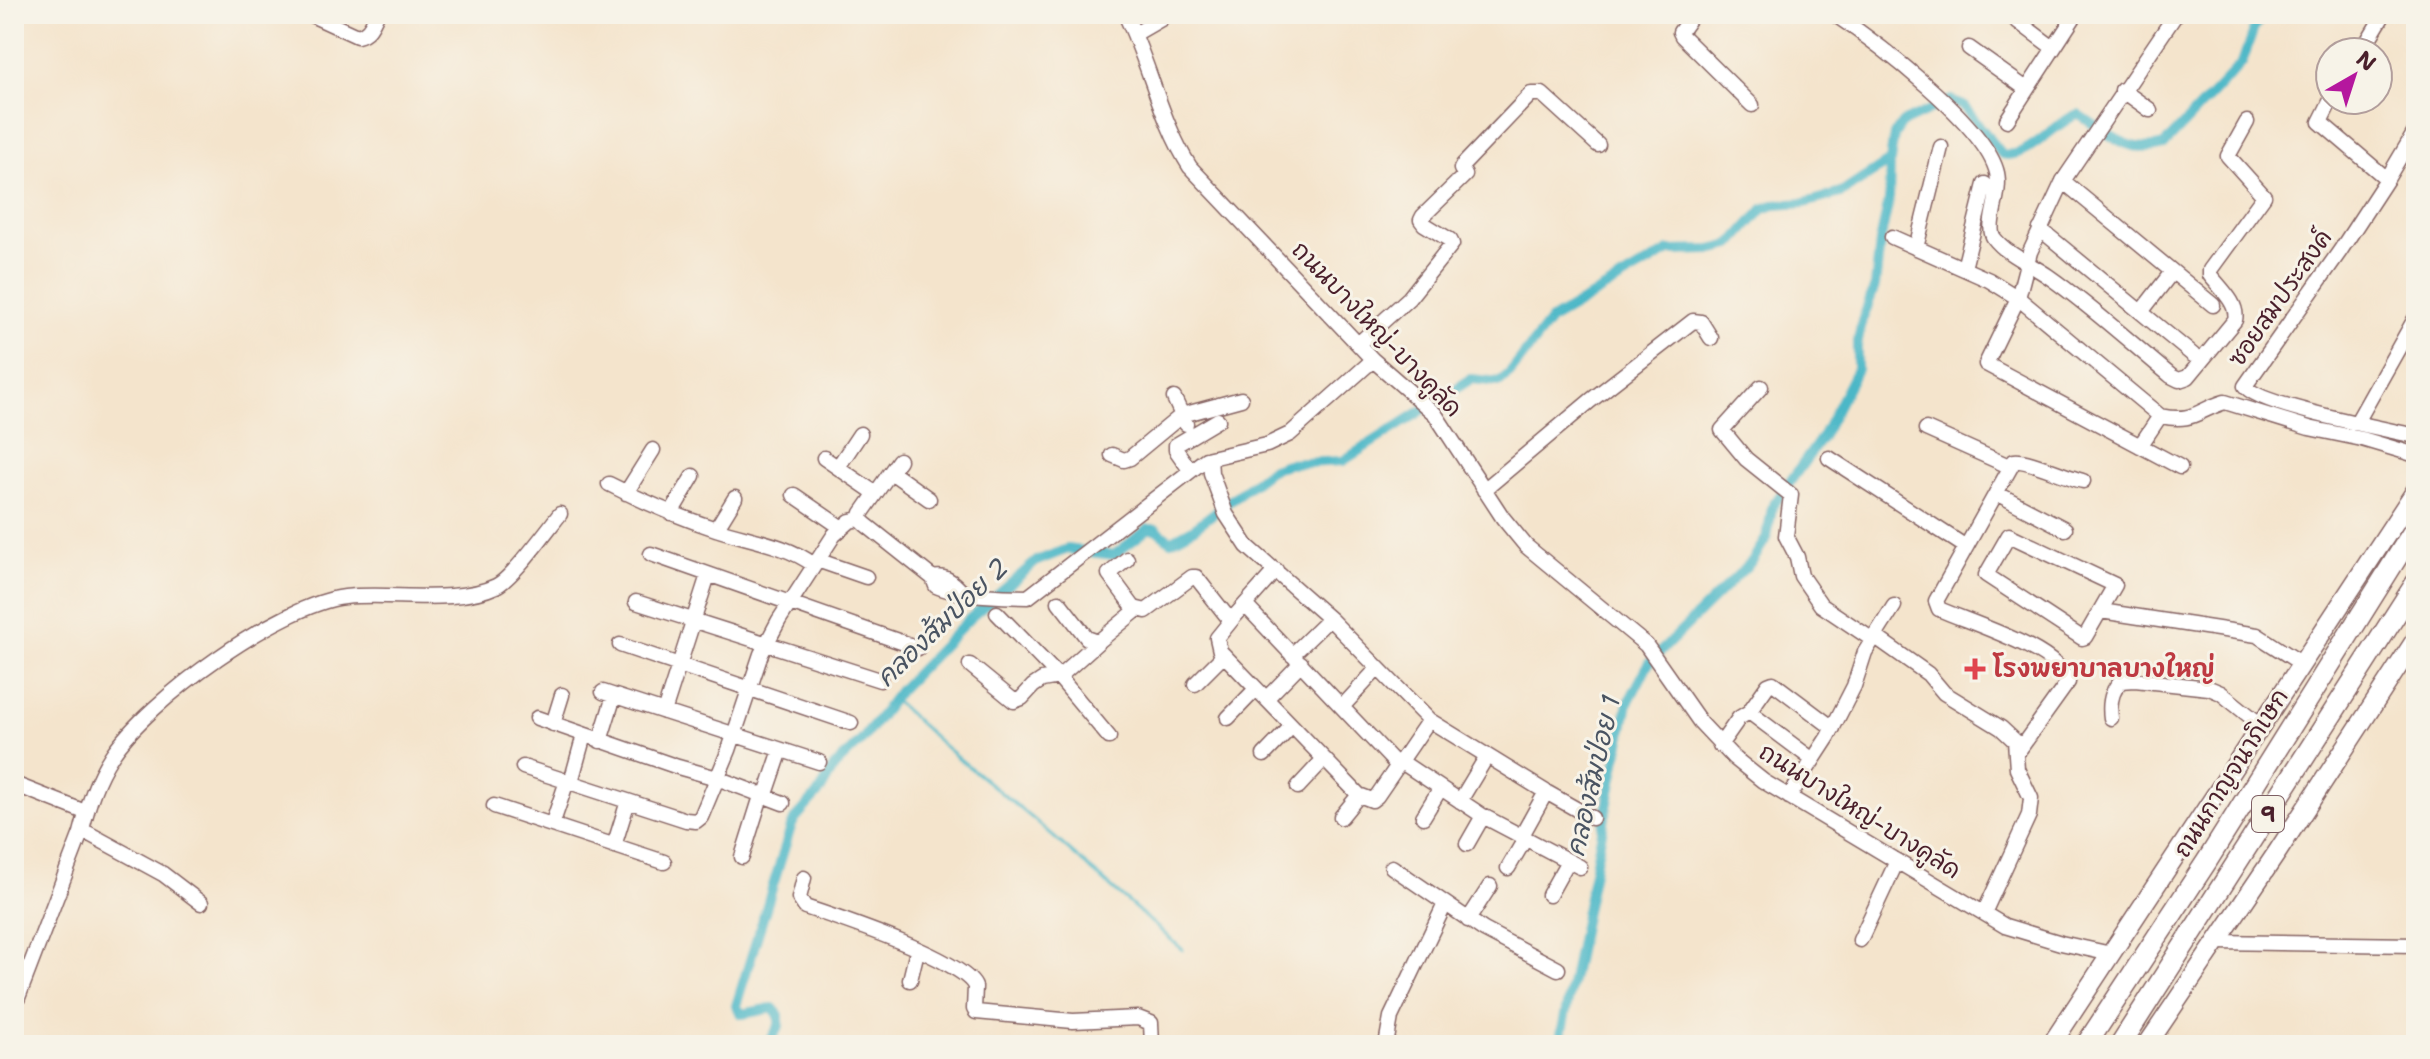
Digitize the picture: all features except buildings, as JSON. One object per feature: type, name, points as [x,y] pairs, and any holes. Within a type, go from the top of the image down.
[{"type":"highway","name":"ถนนกาญจนาภิเษก","points":[[2086,1045],[2207,861],[2416,527]]},
{"type":"highway","name":"9","points":[[2120,1045],[2416,583]]},
{"type":"main road","points":[[2051,1045],[2416,490]]},
{"type":"main road","points":[[2147,1045],[2416,639]]},
{"type":"street","points":[[309,14],[357,36],[370,30],[377,14]]},
{"type":"street","name":"ถนนบางใหญ่-บางคูลัด","points":[[1125,14],[1174,142],[1190,167],[1373,360],[1430,409],[1503,518],[1526,546],[1646,645],[1720,745],[1763,781],[2005,926],[2111,954]]},
{"type":"street","points":[[1135,34],[1161,19],[1164,14]]},
{"type":"street","points":[[1693,14],[1680,32],[1682,36],[1752,105]]},
{"type":"street","points":[[1834,14],[1884,48],[1949,107],[1990,156],[1997,172],[1999,190],[1990,231],[2005,249],[2050,277],[2179,380],[2188,377],[2235,320],[2237,313],[2210,275],[2210,270],[2264,196],[2228,156],[2247,122]]},
{"type":"street","points":[[2008,14],[2052,47]]},
{"type":"street","points":[[2007,120],[2076,14]]},
{"type":"street","points":[[2176,14],[2063,181],[2027,262],[2018,298],[1986,364],[2180,467]]},
{"type":"street","points":[[2371,36],[2384,14]]},
{"type":"street","points":[[1969,48],[2025,88]]},
{"type":"street","points":[[2122,90],[2150,110]]},
{"type":"street","points":[[1358,344],[1409,298],[1452,244],[1424,224],[1421,220],[1423,216],[1465,175],[1461,169],[1463,165],[1531,94],[1542,94],[1598,145]]},
{"type":"street","points":[[2323,116],[2320,122],[2387,179],[2416,130]]},
{"type":"street","points":[[1916,248],[1941,147]]},
{"type":"street","name":"ซอยสมประสงค์","points":[[2387,179],[2245,386],[2258,396],[2416,436]]},
{"type":"street","points":[[2063,181],[2213,305]]},
{"type":"street","points":[[1964,268],[1985,184]]},
{"type":"street","points":[[2040,229],[2193,355]]},
{"type":"street","points":[[1892,237],[1964,268],[2018,298],[2160,416],[2191,419],[2225,402],[2309,428],[2416,455]]},
{"type":"street","points":[[2141,312],[2172,272]]},
{"type":"street","points":[[2357,422],[2416,317]]},
{"type":"street","points":[[1484,490],[1590,401],[1693,321],[1701,322],[1711,338]]},
{"type":"street","points":[[860,519],[933,578],[936,586],[943,590],[950,593],[961,591],[1028,597],[1190,470],[1210,458],[1267,445],[1290,434],[1373,360]]},
{"type":"street","points":[[1761,387],[1722,430],[1746,459],[1791,495],[1786,536],[1797,557],[1801,576],[1821,605],[1872,639],[1880,640],[1928,674],[1944,693],[2015,741],[2017,769],[2031,798],[2029,815],[1984,913]]},
{"type":"street","points":[[1174,398],[1192,435]]},
{"type":"street","points":[[1112,455],[1124,460],[1130,458],[1182,415],[1241,399]]},
{"type":"street","points":[[2140,446],[2160,416]]},
{"type":"street","points":[[1190,470],[1176,450],[1176,445],[1218,420]]},
{"type":"street","points":[[1926,429],[2011,467]]},
{"type":"street","points":[[838,467],[860,434]]},
{"type":"street","points":[[626,493],[653,450]]},
{"type":"street","points":[[824,458],[875,493]]},
{"type":"street","points":[[1210,458],[1211,473],[1223,507],[1247,546],[1329,619],[1429,720],[1592,818]]},
{"type":"street","points":[[1829,458],[1966,547]]},
{"type":"street","points":[[2017,753],[2068,682],[2065,672],[2031,647],[1939,609],[1936,601],[2014,461],[2021,459],[2083,481]]},
{"type":"street","points":[[523,767],[696,821],[701,817],[717,778],[766,645],[816,562],[842,528],[850,521],[860,519],[895,466],[929,499]]},
{"type":"street","points":[[671,513],[693,476]]},
{"type":"street","points":[[609,484],[671,513],[866,577]]},
{"type":"street","points":[[1996,493],[2065,529]]},
{"type":"street","points":[[794,495],[842,528]]},
{"type":"street","points":[[716,529],[735,498]]},
{"type":"street","points":[[14,1008],[101,773],[133,729],[185,682],[253,636],[324,601],[368,595],[438,596],[479,592],[499,585],[560,514]]},
{"type":"street","points":[[2013,535],[2115,585],[2101,611],[2082,638],[1986,573],[2006,538],[2013,535]]},
{"type":"street","points":[[651,554],[918,648]]},
{"type":"street","points":[[1127,559],[1109,574],[1138,609],[1146,611],[1196,577],[1226,615],[1234,617]]},
{"type":"street","points":[[1276,570],[1217,638],[1218,647],[1359,795],[1372,800],[1429,720]]},
{"type":"street","points":[[664,712],[708,575]]},
{"type":"street","points":[[636,602],[880,680]]},
{"type":"street","points":[[1059,602],[1087,638],[1098,642]]},
{"type":"street","points":[[1245,605],[1398,763],[1483,816],[1574,864],[1549,895]]},
{"type":"street","points":[[1789,797],[1833,728],[1854,686],[1865,652],[1894,606]]},
{"type":"street","points":[[970,665],[999,692],[1014,701],[1042,680],[1059,677],[1138,609]]},
{"type":"street","points":[[2101,611],[2257,635],[2302,664]]},
{"type":"street","points":[[997,613],[1059,677],[1109,737]]},
{"type":"street","points":[[1228,718],[1261,694],[1296,659],[1329,619]]},
{"type":"street","points":[[620,645],[851,723]]},
{"type":"street","points":[[1195,684],[1224,655]]},
{"type":"street","points":[[1342,707],[1378,668]]},
{"type":"street","points":[[2111,718],[2114,688],[2121,681],[2135,680],[2209,688],[2221,693],[2262,726]]},
{"type":"street","points":[[1720,745],[1739,718],[1749,712],[1768,685],[1773,683],[1833,728]]},
{"type":"street","points":[[600,741],[609,694],[819,762]]},
{"type":"street","points":[[553,724],[562,695]]},
{"type":"street","points":[[1749,712],[1813,760]]},
{"type":"street","points":[[537,718],[783,803]]},
{"type":"street","points":[[1264,755],[1292,726]]},
{"type":"street","points":[[552,825],[584,735]]},
{"type":"street","points":[[742,857],[781,750]]},
{"type":"street","points":[[1460,801],[1487,756]]},
{"type":"street","points":[[1298,787],[1324,759]]},
{"type":"street","points":[[14,784],[85,812]]},
{"type":"street","points":[[1423,817],[1440,789]]},
{"type":"street","points":[[1508,868],[1546,792]]},
{"type":"street","points":[[1341,817],[1359,795]]},
{"type":"street","points":[[614,846],[628,801]]},
{"type":"street","points":[[494,806],[664,862]]},
{"type":"street","points":[[1467,844],[1483,816]]},
{"type":"street","points":[[82,830],[163,874],[201,903]]},
{"type":"street","points":[[1860,940],[1897,861]]},
{"type":"street","points":[[1392,867],[1468,920],[1558,969]]},
{"type":"street","points":[[804,878],[799,898],[805,907],[890,937],[953,966],[973,980],[976,1012],[1073,1021],[1147,1020],[1151,1023],[1152,1045]]},
{"type":"street","points":[[1468,920],[1490,886]]},
{"type":"street","points":[[1386,1045],[1391,1017],[1445,904]]},
{"type":"street","points":[[2216,942],[2416,945]]},
{"type":"street","points":[[910,980],[917,951]]},
{"type":"waterway","name":"คลองส้มป่อย 1","points":[[1559,1045],[1628,703],[1649,663],[1752,561],[1767,537],[1772,507],[1822,437],[1857,369],[1857,346],[1875,286],[1889,200],[1894,135],[1902,123],[1951,100],[1964,107],[2002,154],[2022,152],[2078,114],[2129,145],[2152,148],[2164,145],[2242,63],[2254,28],[2263,14]]},
{"type":"waterway","name":"คลองส้มป่อย 2","points":[[768,1045],[779,1026],[779,1015],[773,1008],[742,1014],[736,1006],[795,819],[821,790],[834,767],[862,740],[900,690],[969,619],[1037,561],[1067,549],[1114,555],[1148,529],[1156,529],[1171,541],[1193,529],[1270,470],[1287,464],[1343,461],[1471,379],[1499,382],[1510,373],[1551,320],[1669,251],[1711,250],[1731,245],[1763,209],[1774,205],[1805,203],[1841,193],[1890,161]]},
{"type":"waterway","points":[[893,699],[1183,950]]},
{"type":"waterway","points":[[2414,1045],[2416,1037]]},
{"type":"place","name":"โรงพยาบาลบางใหญ่","points":[[1975,669]]}]
